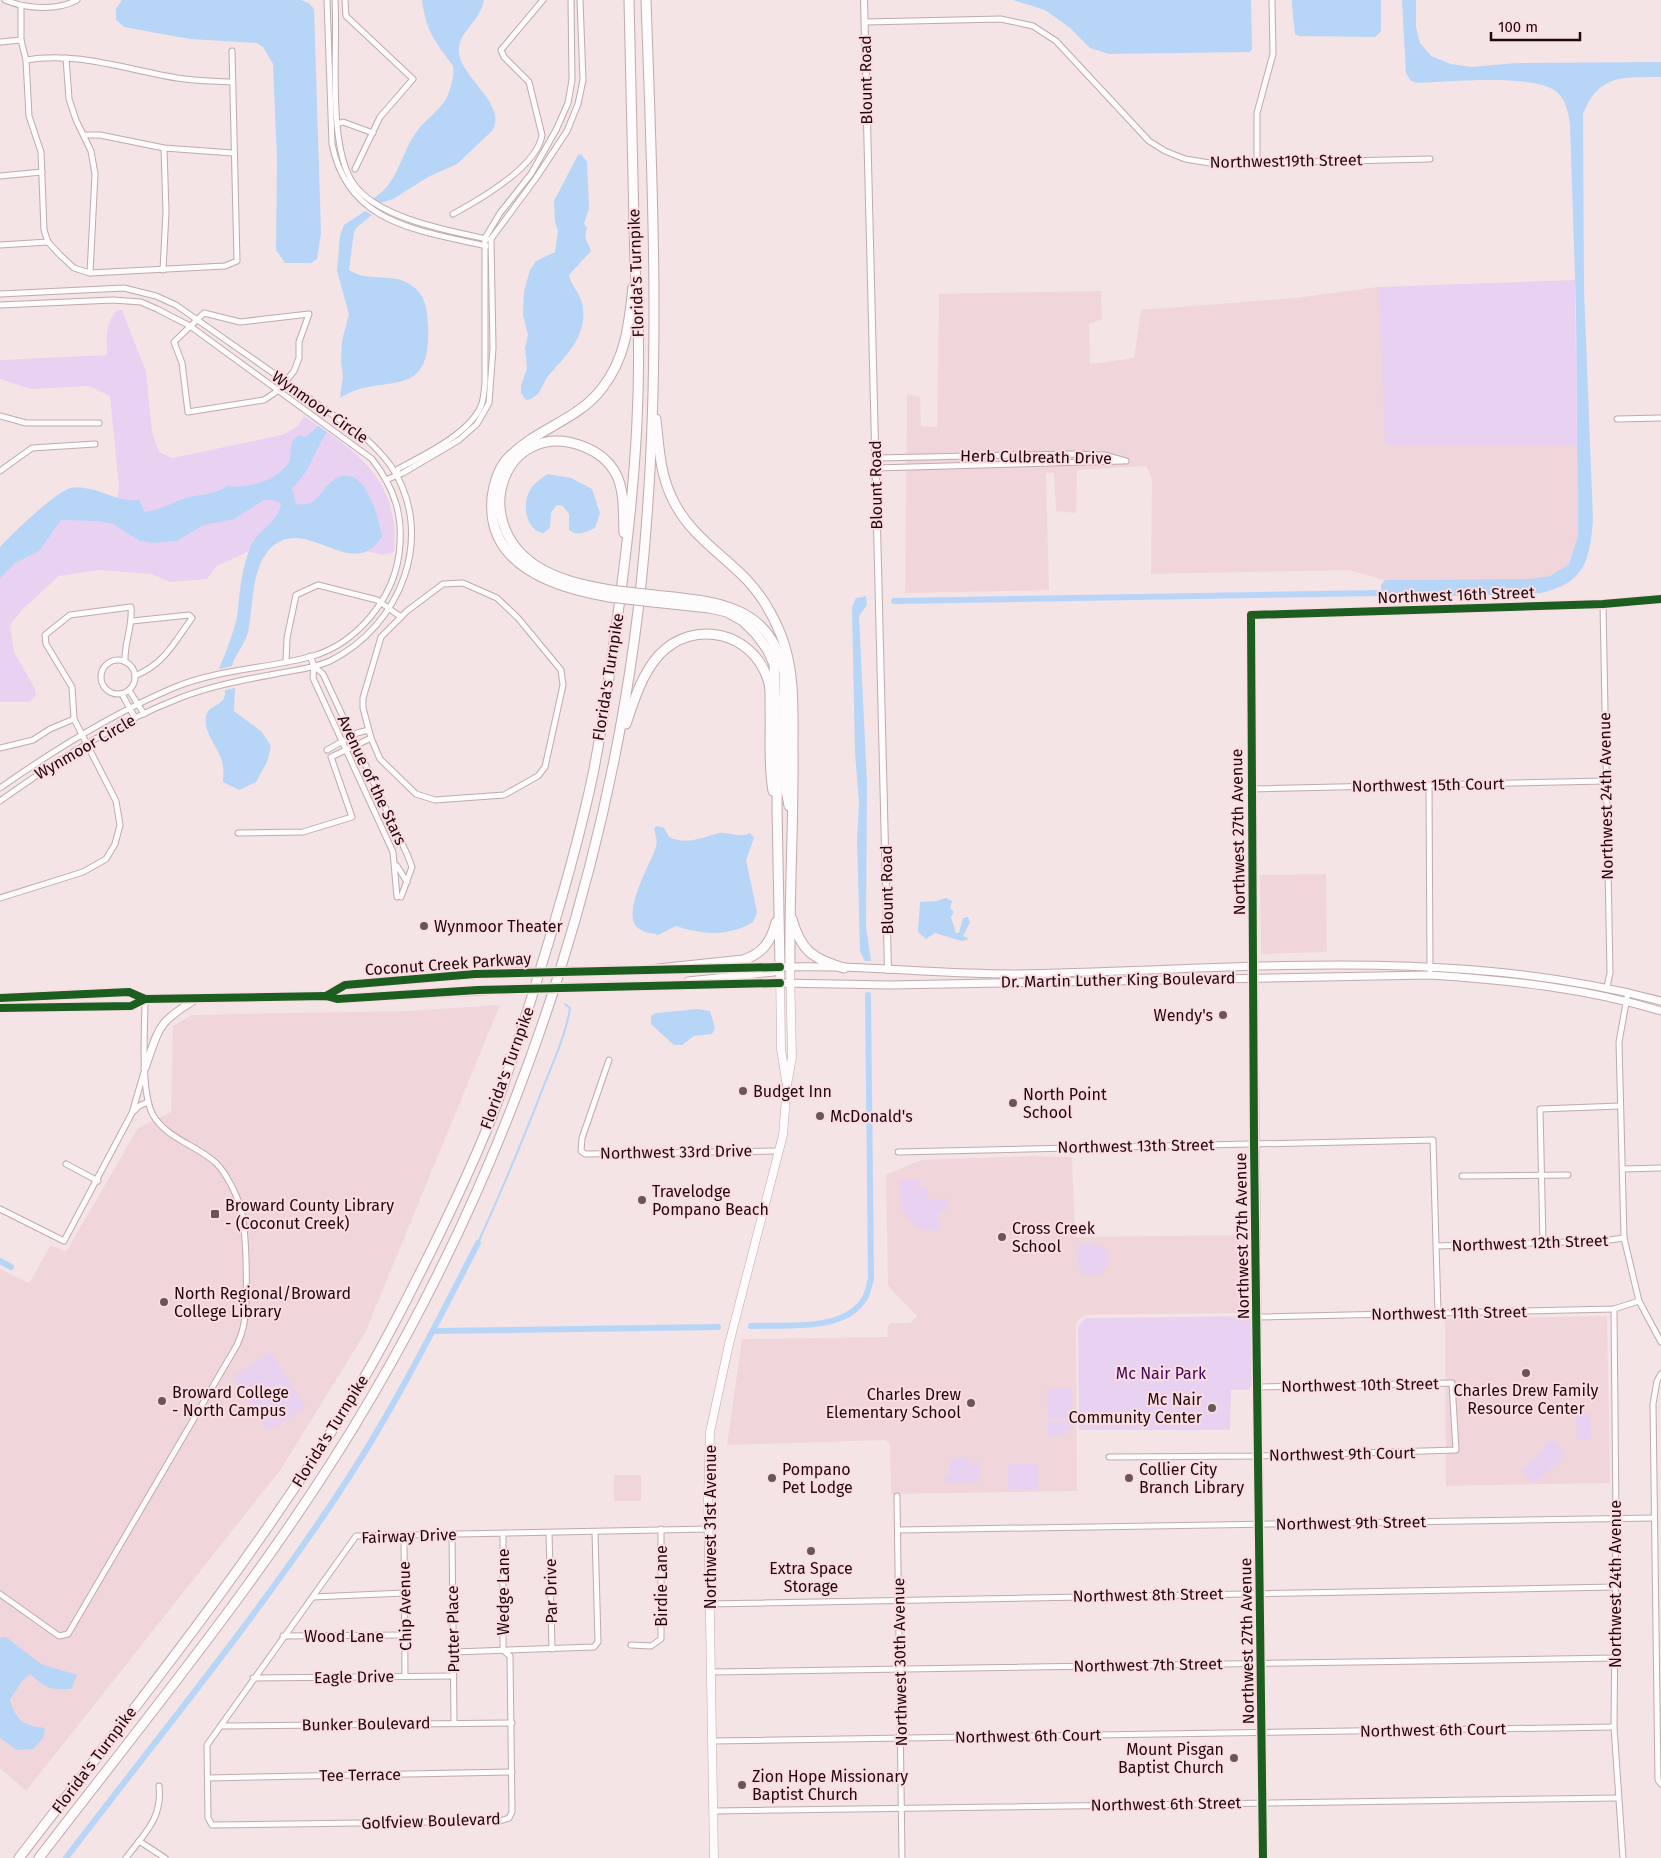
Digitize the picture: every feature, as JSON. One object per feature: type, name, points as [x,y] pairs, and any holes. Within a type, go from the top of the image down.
[{"type":"highway","name":"Florida's Turnpike","points":[[19,1858],[237,1573],[296,1488],[361,1384],[405,1304],[452,1208],[495,1107],[528,1012],[569,873],[592,778],[608,692],[630,521],[636,410],[638,302],[635,266],[629,0]]},
{"type":"highway","name":"Florida's Turnpike","points":[[40,1858],[251,1580],[307,1500],[371,1398],[418,1312],[467,1213],[511,1110],[542,1024],[595,849],[619,745],[638,619],[647,526],[653,386],[653,247],[646,0]]},
{"type":"highway","points":[[635,266],[625,343],[616,368],[603,388],[587,405],[523,444],[508,457],[495,478],[492,505],[496,533],[514,558],[529,571],[548,582],[566,588],[654,599],[727,612],[743,622],[767,649],[774,664],[776,677],[778,915],[785,967]]},
{"type":"highway","points":[[653,386],[660,464],[672,500],[694,531],[747,580],[760,596],[773,616],[787,650],[792,674],[793,693],[794,792],[790,909],[785,967]]},
{"type":"highway","points":[[609,593],[564,580],[547,572],[533,564],[512,543],[504,531],[499,490],[508,469],[518,457],[542,444],[559,441],[594,450],[608,462],[622,490],[625,558]]},
{"type":"highway","points":[[654,599],[709,600],[740,610],[755,619],[775,647],[782,661],[784,673],[786,790],[792,818]]},
{"type":"highway","points":[[619,745],[643,678],[659,656],[673,643],[691,635],[711,634],[732,638],[749,648],[761,663],[769,682],[772,784],[776,807]]},
{"type":"highway","points":[[790,909],[796,932],[804,947],[824,962],[844,968]]},
{"type":"highway","points":[[658,969],[743,960],[756,956],[772,936],[778,915]]},
{"type":"main road","name":"Dr. Martin Luther King Boulevard","points":[[575,971],[785,967],[1010,974],[1254,966],[1430,966],[1484,969],[1607,987],[1661,1001]]},
{"type":"main road","points":[[676,985],[688,981],[774,972],[785,967]]},
{"type":"main road","name":"Northwest 31st Avenue","points":[[785,967],[780,983],[781,1049],[787,1085]]},
{"type":"main road","name":"Northwest 31st Avenue","points":[[714,1858],[709,1529],[710,1432],[729,1344],[782,1135],[792,1057],[791,984],[785,967]]},
{"type":"main road","name":"Coconut Creek Parkway","points":[[326,996],[345,985],[431,977],[575,971]]},
{"type":"main road","points":[[1067,982],[1104,971]]},
{"type":"main road","points":[[1028,982],[1034,978],[1067,976],[1070,972]]},
{"type":"main road","name":"Dr. Martin Luther King Boulevard","points":[[572,987],[780,983],[890,985],[1429,975],[1483,978],[1552,988],[1626,1001],[1661,1011]]},
{"type":"main road","points":[[1552,988],[1562,984],[1593,989],[1607,987]]},
{"type":"main road","name":"Coconut Creek Parkway","points":[[0,998],[129,992],[145,999],[326,996],[337,999],[572,987]]},
{"type":"main road","points":[[0,1003],[12,998]]},
{"type":"main road","points":[[145,1068],[162,1024],[170,1015],[196,998]]},
{"type":"main road","name":"Coconut Creek Parkway","points":[[0,1008],[131,1006],[145,999]]},
{"type":"street","points":[[5,0],[21,6],[52,6],[77,0]]},
{"type":"street","points":[[335,0],[338,124],[342,162],[354,185],[384,208],[411,220],[488,239]]},
{"type":"street","points":[[355,169],[380,118],[413,79],[346,16],[345,0],[327,1],[331,126],[335,162],[346,183],[364,205],[398,224],[491,248]]},
{"type":"street","points":[[453,214],[492,193],[522,165],[540,144],[542,135],[529,82],[504,57],[501,50],[543,0]]},
{"type":"street","points":[[396,475],[398,469],[449,440],[467,425],[481,406],[485,382],[484,246],[500,213],[531,174],[556,130],[568,103],[572,80],[571,0]]},
{"type":"street","points":[[488,239],[536,178],[566,131],[578,104],[583,80],[580,0]]},
{"type":"street","name":"Blount Road","points":[[864,0],[888,970]]},
{"type":"street","points":[[1257,163],[1257,113],[1273,54],[1272,0]]},
{"type":"street","points":[[21,6],[21,40],[26,60],[29,116],[41,152],[44,230],[48,242],[74,268],[90,273],[225,266],[237,261],[233,153],[234,124],[231,82],[232,51]]},
{"type":"street","name":"Northwest19th Street","points":[[865,22],[1001,19],[1022,22],[1041,30],[1056,41],[1134,127],[1154,145],[1175,156],[1196,162],[1257,163],[1430,159]]},
{"type":"street","points":[[0,42],[21,40]]},
{"type":"street","points":[[26,60],[42,57],[94,60],[180,79],[231,82]]},
{"type":"street","points":[[66,58],[69,99],[76,120],[85,135],[91,151],[95,174],[90,273]]},
{"type":"street","points":[[331,126],[343,122],[373,133]]},
{"type":"street","points":[[85,135],[164,148],[233,153]]},
{"type":"street","points":[[163,270],[166,212],[164,148]]},
{"type":"street","points":[[522,165],[536,178]]},
{"type":"street","points":[[0,176],[42,172]]},
{"type":"street","points":[[388,480],[440,453],[459,440],[477,424],[489,403],[493,348],[491,248],[488,239]]},
{"type":"street","points":[[0,245],[48,242]]},
{"type":"street","name":"Wynmoor Circle","points":[[0,294],[124,288],[156,296],[176,306],[363,436],[391,466],[396,475],[405,500],[412,541],[409,564],[389,609],[374,629],[330,660],[314,666],[216,687],[180,698],[135,718],[88,744],[44,770],[0,801]]},
{"type":"street","name":"Wynmoor Circle","points":[[0,305],[110,300],[141,302],[190,326],[366,454],[388,480],[400,522],[398,564],[381,603],[373,615],[336,644],[310,656],[202,679],[174,688],[138,705],[41,759],[0,788]]},
{"type":"street","points":[[204,312],[240,322],[309,314],[299,342],[299,358],[294,371],[279,390],[264,400],[188,412],[182,363],[174,342],[190,326],[204,312]]},
{"type":"street","points":[[0,416],[26,423],[99,423]]},
{"type":"street","points":[[1618,419],[1661,418]]},
{"type":"street","points":[[0,471],[32,448],[95,444]]},
{"type":"street","name":"Herb Culbreath Drive","points":[[876,458],[1072,454],[1104,455],[1126,461],[876,468]]},
{"type":"street","points":[[463,582],[497,598],[518,618],[561,670],[563,685],[546,767],[538,776],[504,795],[435,800],[416,794],[380,759],[371,738],[363,698],[381,637],[396,622],[443,584],[463,582]]},
{"type":"street","points":[[286,662],[287,638],[296,595],[318,585],[357,594],[381,603],[401,617]]},
{"type":"street","name":"Northwest 16th Street","points":[[1251,615],[1603,604],[1661,599]]},
{"type":"street","name":"Northwest 24th Avenue","points":[[1603,604],[1610,973],[1607,987]]},
{"type":"street","points":[[0,898],[83,872],[106,859],[115,844],[120,825],[116,801],[74,719],[72,687],[46,644],[45,635],[70,616],[93,611],[131,607],[132,621],[124,646],[124,662]]},
{"type":"street","points":[[389,609],[390,617],[396,622]]},
{"type":"street","points":[[132,621],[189,615],[192,618],[162,660],[152,668],[135,676]]},
{"type":"street","name":"Northwest 27th Avenue","points":[[1251,615],[1254,1144],[1264,1858]]},
{"type":"street","name":"Avenue of the Stars","points":[[310,656],[314,666],[322,674],[352,736],[412,867],[399,897],[394,852],[313,678],[314,666]]},
{"type":"street","points":[[119,660],[132,667],[135,676],[134,684],[122,694],[110,692],[105,688],[101,678],[104,668],[108,663],[119,660]]},
{"type":"street","points":[[129,690],[144,714]]},
{"type":"street","points":[[122,694],[135,718]]},
{"type":"street","points":[[0,748],[33,740],[50,729],[74,719]]},
{"type":"street","points":[[327,750],[352,736],[369,730]]},
{"type":"street","points":[[238,833],[303,832],[352,817],[331,757],[371,738]]},
{"type":"street","name":"Northwest 15th Court","points":[[1251,789],[1606,781]]},
{"type":"street","points":[[1429,785],[1429,975]]},
{"type":"street","points":[[380,824],[392,821]]},
{"type":"street","points":[[394,852],[405,849]]},
{"type":"street","points":[[396,863],[407,882]]},
{"type":"street","points":[[1628,992],[1619,1042],[1624,1238],[1639,1301],[1661,1342]]},
{"type":"street","points":[[0,1594],[59,1636],[68,1634],[237,1345],[244,1326],[244,1223],[240,1205],[217,1164],[161,1126],[153,1115],[148,1102],[145,1068],[145,999]]},
{"type":"street","name":"Northwest 33rd Drive","points":[[610,1060],[582,1138],[581,1151],[585,1154],[777,1151]]},
{"type":"street","points":[[0,1209],[64,1241],[98,1181],[132,1113],[145,1068]]},
{"type":"street","points":[[132,1113],[138,1106],[148,1102]]},
{"type":"street","points":[[1543,1243],[1540,1109],[1620,1106]]},
{"type":"street","name":"Northwest 13th Street","points":[[898,1152],[1433,1140],[1437,1246]]},
{"type":"street","points":[[66,1164],[98,1181]]},
{"type":"street","points":[[1623,1169],[1661,1168]]},
{"type":"street","points":[[1462,1176],[1568,1175]]},
{"type":"street","name":"Northwest 12th Street","points":[[1437,1246],[1602,1242],[1624,1238]]},
{"type":"street","points":[[1437,1246],[1438,1314]]},
{"type":"street","name":"Northwest 11th Street","points":[[1256,1317],[1614,1309],[1639,1301]]},
{"type":"street","name":"Northwest 24th Avenue","points":[[1614,1309],[1616,1519],[1614,1727],[1623,1858]]},
{"type":"street","points":[[1661,1374],[1657,1381],[1653,1404],[1658,1780],[1661,1784]]},
{"type":"street","name":"Northwest 10th Street","points":[[1258,1387],[1452,1383],[1454,1422]]},
{"type":"street","name":"Northwest 9th Court","points":[[1109,1457],[1259,1456],[1456,1450],[1454,1422]]},
{"type":"street","name":"Northwest 30th Avenue","points":[[897,1496],[902,1858]]},
{"type":"street","name":"Northwest 9th Street","points":[[898,1530],[1654,1518]]},
{"type":"street","name":"Birdie Lane","points":[[631,1645],[651,1646],[661,1639],[661,1529]]},
{"type":"street","name":"Fairway Drive","points":[[212,1825],[208,1818],[207,1745],[356,1536],[709,1529]]},
{"type":"street","points":[[454,1652],[594,1648],[598,1642],[595,1532]]},
{"type":"street","name":"Par Drive","points":[[549,1533],[552,1649]]},
{"type":"street","name":"Putter Place","points":[[452,1534],[454,1724]]},
{"type":"street","name":"Wedge Lane","points":[[502,1650],[503,1534]]},
{"type":"street","name":"Chip Avenue","points":[[404,1535],[405,1676]]},
{"type":"street","name":"Northwest 8th Street","points":[[710,1604],[1615,1587]]},
{"type":"street","points":[[312,1596],[404,1593]]},
{"type":"street","name":"Wood Lane","points":[[284,1636],[405,1635]]},
{"type":"street","name":"Golfview Boulevard","points":[[212,1825],[500,1821],[509,1818],[512,1812],[510,1656],[502,1650]]},
{"type":"street","name":"Northwest 7th Street","points":[[711,1672],[1615,1658]]},
{"type":"street","name":"Eagle Drive","points":[[253,1678],[454,1676]]},
{"type":"street","name":"Bunker Boulevard","points":[[221,1726],[512,1723]]},
{"type":"street","name":"Northwest 6th Court","points":[[712,1741],[1614,1727]]},
{"type":"street","name":"Tee Terrace","points":[[208,1778],[512,1772]]},
{"type":"street","points":[[126,1858],[159,1812],[161,1802],[159,1786]]},
{"type":"street","name":"Northwest 6th Street","points":[[714,1811],[1618,1798]]},
{"type":"street","points":[[139,1841],[165,1858]]},
{"type":"shaded area","points":[[1378,287],[1389,445],[1577,445],[1578,536],[1569,564],[1550,576],[1530,579],[1385,580],[1348,570],[1151,574],[1152,478],[1146,466],[1077,470],[1076,513],[1056,511],[1054,473],[1046,473],[1049,590],[905,593],[907,394],[920,397],[921,426],[937,427],[939,294],[1101,291],[1102,319],[1089,324],[1090,364],[1134,358],[1141,310],[1295,298]]},
{"type":"shaded area","points":[[1326,874],[1327,952],[1261,954],[1260,875]]},
{"type":"shaded area","name":"Broward College - North Campus","points":[[500,1005],[365,1333],[281,1469],[26,1791],[0,1768],[0,1269],[29,1283],[51,1245],[66,1252],[138,1128],[171,1112],[173,1026],[192,1015],[408,1011]]},
{"type":"shaded area","points":[[1030,1156],[1072,1157],[1075,1237],[1245,1235],[1246,1313],[1085,1315],[1076,1324],[1077,1491],[891,1494],[890,1444],[885,1440],[727,1445],[742,1339],[887,1337],[888,1326],[891,1323],[910,1323],[917,1316],[888,1286],[886,1175],[921,1160]]},
{"type":"shaded area","name":"Charles Drew Family Resource Center","points":[[1607,1316],[1610,1483],[1446,1486],[1445,1319]]},
{"type":"shaded area","points":[[614,1475],[641,1475],[641,1501],[614,1501]]},
{"type":"green space","points":[[1575,280],[1577,445],[1389,445],[1385,439],[1378,287]]},
{"type":"green space","points":[[117,310],[122,310],[146,372],[152,432],[159,452],[172,458],[282,435],[297,427],[304,416],[342,443],[371,470],[382,487],[390,505],[394,527],[394,552],[382,555],[291,532],[217,566],[207,579],[170,582],[151,574],[99,570],[59,576],[23,609],[10,625],[14,652],[35,689],[36,695],[30,702],[0,702],[0,561],[55,506],[116,504],[119,488],[110,396],[89,386],[31,389],[0,379],[0,360],[107,355],[108,326]]},
{"type":"green space","points":[[919,1179],[919,1188],[927,1188],[928,1199],[947,1199],[947,1209],[939,1211],[940,1229],[922,1230],[905,1214],[901,1202],[899,1180]]},
{"type":"green space","points":[[1081,1243],[1099,1245],[1108,1253],[1109,1264],[1099,1275],[1085,1275],[1079,1268],[1076,1248]]},
{"type":"green space","name":"Mc Nair Park","points":[[1251,1317],[1253,1384],[1248,1390],[1231,1390],[1230,1430],[1079,1430],[1078,1326],[1086,1318]]},
{"type":"green space","points":[[271,1352],[306,1408],[268,1431],[233,1376]]},
{"type":"green space","points":[[1072,1388],[1072,1419],[1048,1419],[1047,1389]]},
{"type":"green space","points":[[1590,1414],[1591,1440],[1577,1440],[1576,1415]]},
{"type":"green space","points":[[1073,1421],[1073,1430],[1065,1430],[1065,1435],[1048,1435],[1048,1422]]},
{"type":"green space","points":[[1552,1438],[1564,1451],[1563,1457],[1534,1484],[1522,1471]]},
{"type":"green space","points":[[954,1457],[968,1457],[969,1463],[980,1463],[980,1481],[949,1484],[945,1482],[944,1478],[950,1472],[950,1461],[954,1460]]},
{"type":"green space","points":[[1008,1464],[1038,1464],[1039,1489],[1008,1489]]},
{"type":"water","points":[[122,0],[301,0],[309,3],[314,9],[321,233],[317,259],[311,263],[285,263],[276,250],[277,160],[273,64],[263,47],[257,43],[190,39],[124,27],[116,20],[116,9]]},
{"type":"water","points":[[422,0],[484,0],[477,17],[463,36],[459,49],[464,67],[491,104],[496,122],[492,131],[457,164],[428,177],[393,199],[380,203],[373,199],[389,184],[417,131],[440,108],[446,99],[453,78],[453,66],[436,43],[426,20]]},
{"type":"water","points":[[1013,0],[1251,0],[1252,49],[1250,52],[1109,54],[1090,48],[1070,28],[1045,10]]},
{"type":"water","points":[[1292,0],[1381,0],[1381,31],[1375,37],[1299,36],[1295,34]]},
{"type":"water","points":[[1402,0],[1416,0],[1416,27],[1420,43],[1431,56],[1451,64],[1471,67],[1516,63],[1661,62],[1661,77],[1635,77],[1614,80],[1596,91],[1583,114],[1584,290],[1592,534],[1587,558],[1575,577],[1566,584],[1540,593],[1397,598],[1384,596],[1381,593],[1381,585],[1385,580],[1530,579],[1550,576],[1569,564],[1578,536],[1576,306],[1570,124],[1567,108],[1558,93],[1548,87],[1532,83],[1492,80],[1418,83],[1411,81],[1406,73]]},
{"type":"water","points":[[581,154],[587,162],[589,208],[584,224],[587,228],[585,237],[591,251],[569,275],[582,303],[583,321],[581,330],[573,346],[548,376],[537,395],[526,400],[521,393],[521,386],[527,368],[525,348],[528,335],[523,315],[524,292],[530,270],[536,261],[555,252],[558,231],[555,222],[554,201],[578,155]]},
{"type":"water","points":[[365,211],[372,215],[357,227],[354,232],[349,270],[363,276],[401,280],[418,291],[422,296],[427,312],[427,350],[422,367],[413,376],[401,381],[356,390],[340,398],[343,376],[341,362],[342,341],[349,314],[337,271],[340,236],[344,225]]},
{"type":"water","points":[[318,426],[327,432],[304,475],[292,488],[296,504],[314,501],[332,481],[343,476],[353,477],[361,483],[373,504],[382,536],[370,549],[357,554],[342,552],[312,541],[296,538],[282,540],[268,551],[258,569],[247,637],[232,666],[219,669],[237,616],[245,562],[254,540],[277,515],[281,503],[273,500],[264,500],[234,519],[203,525],[177,541],[153,543],[140,541],[113,524],[97,521],[61,520],[39,551],[15,563],[0,578],[0,547],[34,514],[64,491],[73,487],[81,487],[120,498],[139,500],[145,512],[150,511],[186,498],[218,491],[227,486],[244,486],[271,478],[285,468],[290,461],[291,446],[296,437],[299,435],[306,437]]},
{"type":"water","points":[[548,474],[571,478],[592,489],[600,513],[595,528],[582,533],[572,532],[569,530],[569,514],[563,506],[557,505],[551,512],[550,528],[543,533],[532,527],[526,509],[528,495],[534,485]]},
{"type":"water","points":[[866,596],[867,605],[859,616],[867,783],[866,927],[871,961],[865,961],[860,951],[857,839],[859,802],[855,753],[852,607],[856,598]]},
{"type":"water","points":[[235,688],[234,711],[262,732],[271,746],[267,762],[256,782],[239,790],[223,782],[222,760],[207,730],[206,724],[207,713],[223,699],[225,690]]},
{"type":"water","points":[[657,826],[664,828],[669,837],[688,841],[719,833],[746,835],[750,833],[754,838],[746,860],[757,912],[753,922],[734,930],[715,933],[706,933],[676,926],[658,935],[637,927],[633,920],[635,899],[656,847],[657,840],[654,828]]},
{"type":"water","points":[[946,898],[952,901],[950,908],[954,912],[951,917],[956,933],[959,933],[963,918],[968,917],[970,922],[963,936],[969,939],[962,941],[935,933],[926,939],[918,932],[920,902]]},
{"type":"water","points":[[698,1009],[710,1011],[715,1028],[712,1034],[694,1036],[682,1045],[674,1045],[651,1024],[651,1016],[656,1013]]},
{"type":"water","points":[[6,1637],[41,1664],[77,1675],[71,1689],[63,1689],[48,1687],[30,1674],[21,1682],[10,1700],[18,1718],[26,1724],[45,1728],[43,1738],[33,1749],[17,1750],[0,1738],[0,1638]]},
{"type":"waterway","points":[[894,601],[1381,593]]},
{"type":"waterway","points":[[751,1326],[829,1322],[843,1317],[856,1309],[867,1293],[871,1279],[868,995]]},
{"type":"waterway","points":[[478,1243],[520,1146],[559,1048],[570,1008],[565,1004]]},
{"type":"waterway","points":[[66,1858],[239,1633],[338,1494],[394,1402],[478,1243]]},
{"type":"waterway","points":[[0,1261],[11,1267]]},
{"type":"waterway","points":[[433,1331],[718,1327]]},
{"type":"cycle path","points":[[1263,1858],[1254,1143],[1251,615],[1603,604],[1661,599]]},
{"type":"cycle path","points":[[326,996],[345,985],[475,974],[780,967]]},
{"type":"cycle path","points":[[0,998],[129,992],[145,999],[326,996],[337,999],[478,990],[780,983]]},
{"type":"cycle path","points":[[0,1008],[131,1006],[145,999]]},
{"type":"place","name":"Wynmoor Theater","points":[[424,926]]},
{"type":"place","name":"Wendy's","points":[[1223,1015]]},
{"type":"place","name":"Budget Inn","points":[[743,1091]]},
{"type":"place","name":"North Point School","points":[[1013,1103]]},
{"type":"place","name":"McDonald's","points":[[820,1116]]},
{"type":"place","name":"Travelodge Pompano Beach","points":[[642,1200]]},
{"type":"place","name":"Broward County Library - (Coconut Creek)","points":[[215,1214]]},
{"type":"place","name":"Cross Creek School","points":[[1002,1237]]},
{"type":"place","name":"North Regional/Broward College Library","points":[[164,1302]]},
{"type":"place","name":"Charles Drew Family Resource Center","points":[[1526,1373]]},
{"type":"place","name":"Broward College - North Campus","points":[[162,1401]]},
{"type":"place","name":"Charles Drew Elementary School","points":[[971,1403]]},
{"type":"place","name":"Mc Nair Community Center","points":[[1212,1408]]},
{"type":"place","name":"Pompano Pet Lodge","points":[[772,1478]]},
{"type":"place","name":"Collier City Branch Library","points":[[1129,1478]]},
{"type":"place","name":"Extra Space Storage","points":[[811,1551]]},
{"type":"place","name":"Mount Pisgan Baptist Church","points":[[1234,1758]]},
{"type":"place","name":"Zion Hope Missionary Baptist Church","points":[[742,1785]]}]
